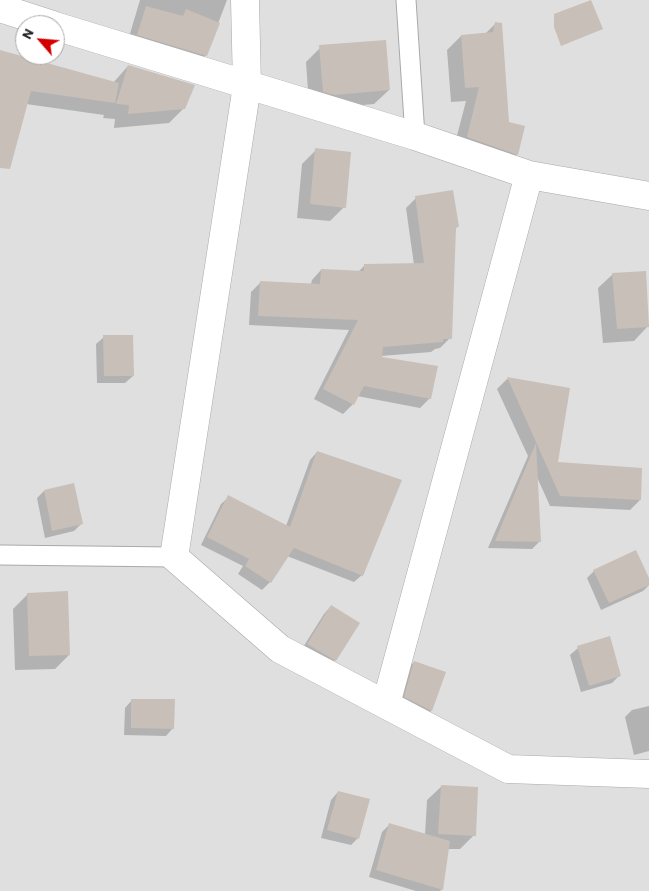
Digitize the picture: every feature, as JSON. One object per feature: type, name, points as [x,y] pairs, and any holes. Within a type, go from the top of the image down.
[{"type":"street","points":[[245,0],[247,86],[174,556],[280,648],[508,768],[649,774]]},
{"type":"street","points":[[0,8],[22,15]]},
{"type":"street","points":[[65,28],[247,86],[415,136],[529,175],[649,196]]},
{"type":"street","points":[[386,704],[529,175]]},
{"type":"lane","points":[[406,0],[415,136]]},
{"type":"lane","points":[[0,554],[174,556]]},
{"type":"shaded area","points":[[0,0],[649,0],[649,891],[0,891]]},
{"type":"building","points":[[591,0],[603,29],[561,46],[554,27],[554,14]]},
{"type":"building","points":[[146,6],[183,16],[186,9],[220,23],[207,56],[137,35]]},
{"type":"building","points":[[495,22],[502,23],[509,122],[525,126],[518,155],[467,137],[479,87],[465,88],[461,35],[493,32]]},
{"type":"building","points":[[386,40],[390,90],[335,95],[323,92],[319,45]]},
{"type":"building","points":[[0,50],[15,54],[15,65],[54,65],[119,83],[115,103],[31,91],[10,169],[0,168]]},
{"type":"building","points":[[128,65],[195,85],[185,109],[128,114],[129,105],[116,104]]},
{"type":"building","points":[[315,148],[351,152],[346,208],[310,204]]},
{"type":"building","points":[[453,190],[459,227],[456,227],[452,339],[443,339],[443,342],[383,347],[382,357],[438,366],[431,399],[364,386],[354,405],[323,389],[358,320],[258,316],[260,281],[320,284],[321,269],[364,271],[364,264],[424,263],[415,196]]},
{"type":"building","points":[[646,271],[649,327],[617,329],[612,273]]},
{"type":"building","points":[[103,335],[133,335],[134,376],[104,376]]},
{"type":"building","points":[[507,377],[570,388],[558,462],[642,468],[641,500],[560,496]]},
{"type":"building","points":[[536,443],[541,542],[495,541],[505,517]]},
{"type":"building","points":[[317,451],[402,480],[363,576],[294,548],[271,583],[245,566],[249,559],[207,537],[228,495],[290,527]]},
{"type":"building","points":[[74,483],[83,524],[52,531],[44,490]]},
{"type":"building","points":[[636,550],[649,578],[649,585],[609,603],[593,570]]},
{"type":"building","points":[[68,591],[70,655],[29,656],[27,593]]},
{"type":"building","points":[[331,605],[360,623],[336,661],[307,644]]},
{"type":"building","points":[[610,636],[621,676],[589,686],[577,646]]},
{"type":"building","points":[[414,661],[446,672],[432,711],[404,697]]},
{"type":"building","points":[[131,699],[175,699],[174,729],[131,728]]},
{"type":"building","points":[[441,785],[478,787],[476,836],[438,834]]},
{"type":"building","points":[[338,791],[370,799],[359,839],[327,830]]},
{"type":"building","points":[[389,823],[450,841],[443,890],[376,870]]}]
